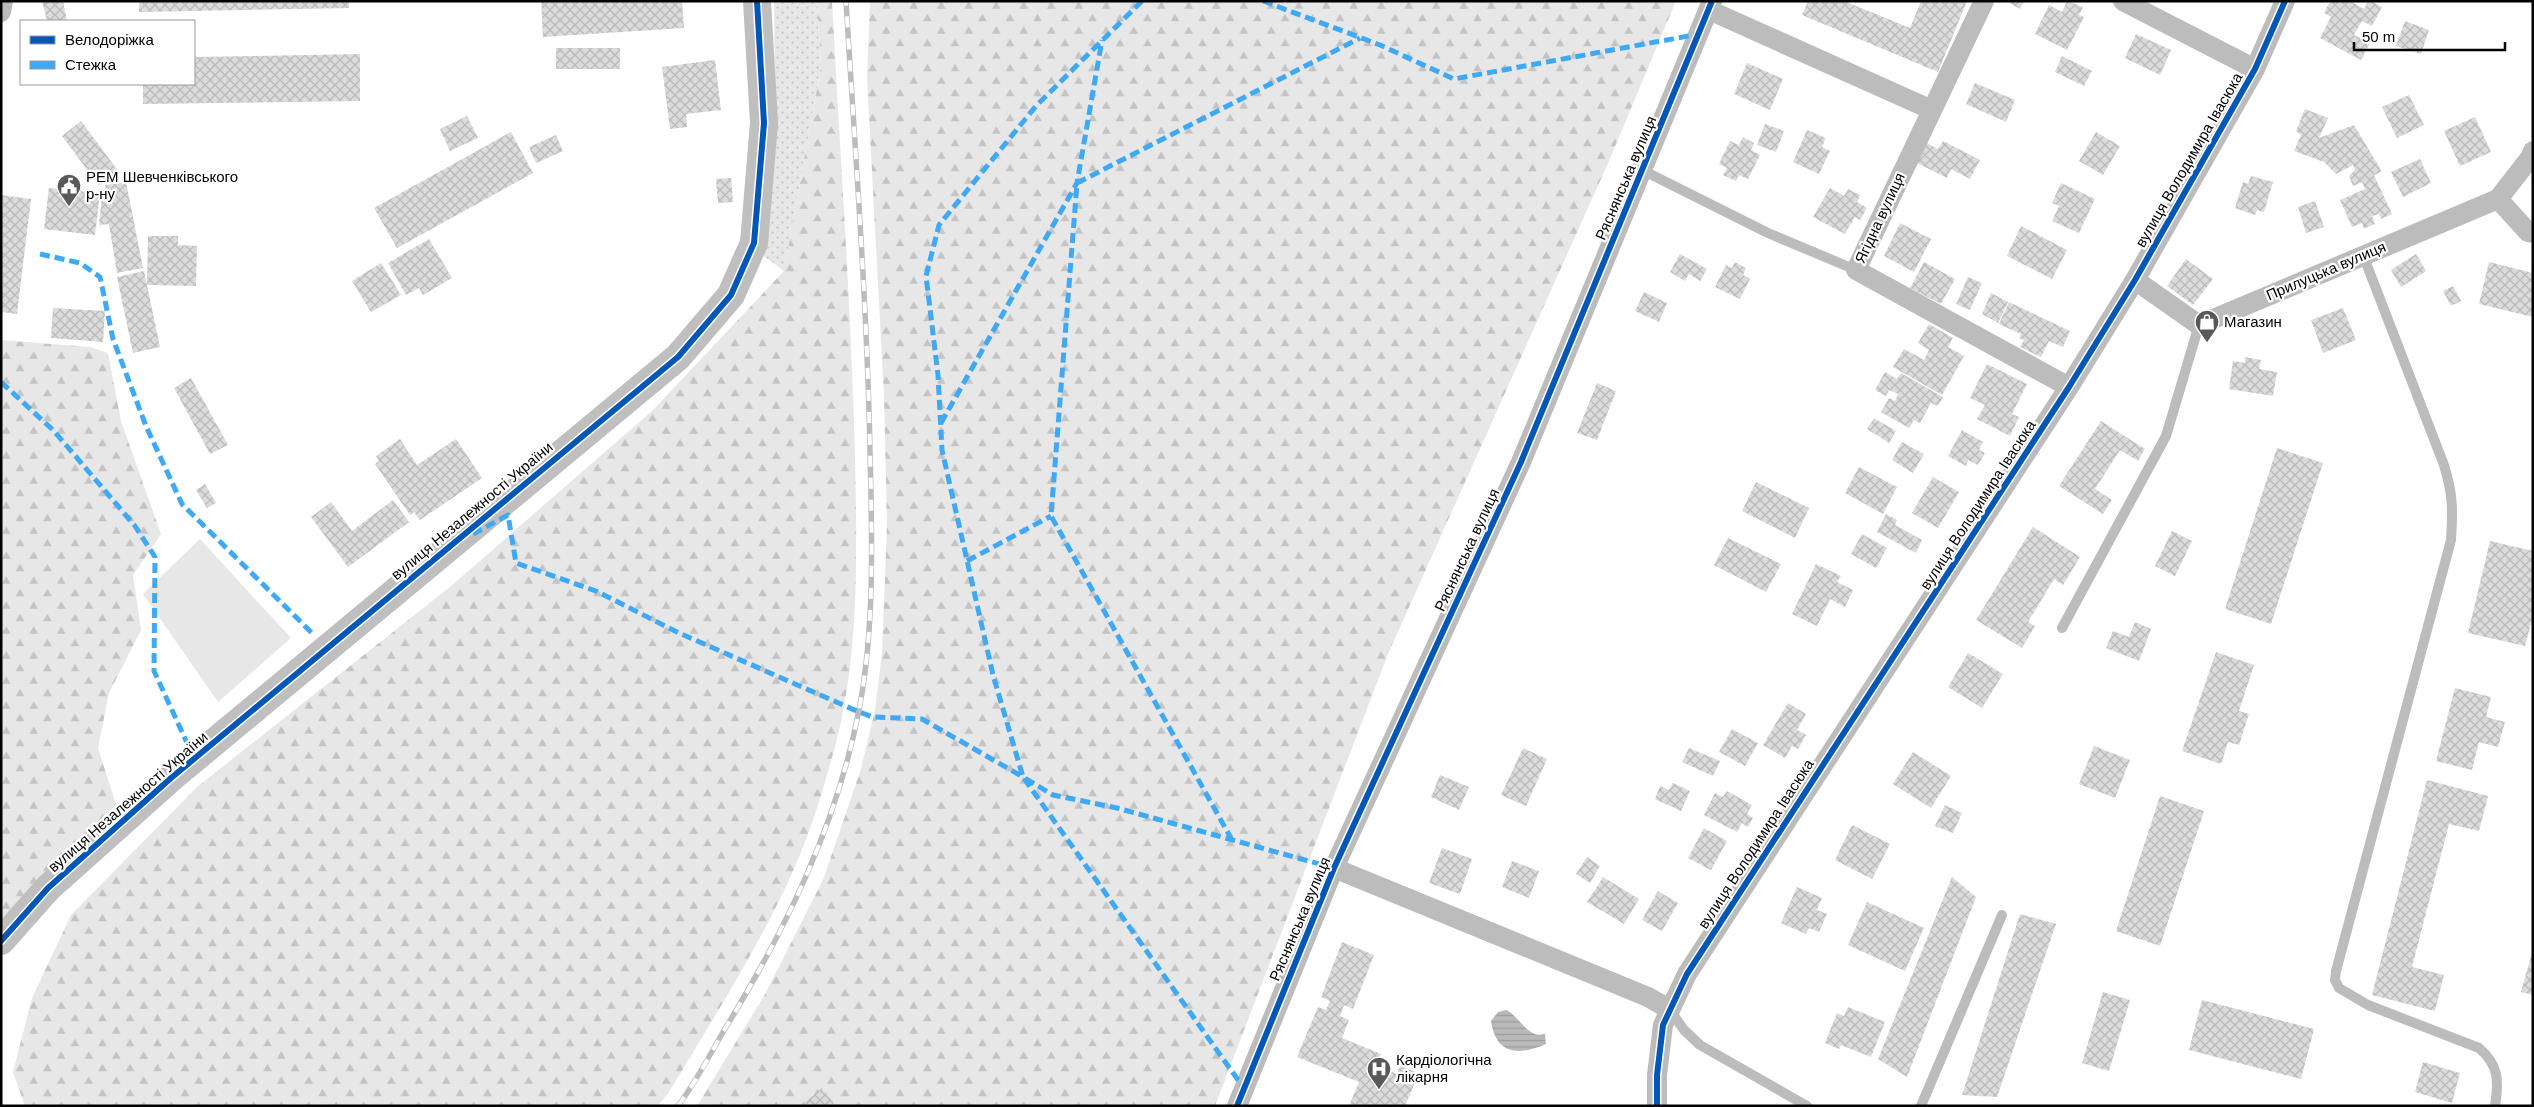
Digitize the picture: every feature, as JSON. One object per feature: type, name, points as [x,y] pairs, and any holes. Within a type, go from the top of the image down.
[{"type":"main road","name":"вулиця Незалежності України","points":[[1,940],[48,888],[171,778],[678,357],[731,295],[754,243],[759,198],[764,123],[758,1]]},
{"type":"street","points":[[1,12],[3,1]]},
{"type":"street","name":"Ягідна вулиця","points":[[1984,1],[1856,270],[2069,387]]},
{"type":"street","points":[[2123,1],[2255,69]]},
{"type":"street","name":"вулиця Володимира Івасюка","points":[[1657,1106],[1657,1075],[1663,1025],[1669,1009],[1692,965],[2069,387],[2136,280],[2255,69],[2285,1]]},
{"type":"street","points":[[1711,6],[1932,110]]},
{"type":"street","name":"Ряснянська вулиця","points":[[1237,1106],[1334,868],[1521,462],[1711,6]]},
{"type":"street","name":"Прилуцька вулиця","points":[[2198,325],[2498,199],[2530,158],[2533,151]]},
{"type":"street","points":[[2498,199],[2528,232],[2533,233]]},
{"type":"street","points":[[2136,280],[2198,325]]},
{"type":"street","name":"Ряснянська вулиця","points":[[1334,868],[1648,997],[1669,1009]]},
{"type":"lane","points":[[1642,170],[1768,234],[1856,270]]},
{"type":"lane","points":[[2363,255],[2444,465],[2452,492],[2453,515],[2451,540],[2363,867],[2336,971],[2336,980],[2339,988],[2368,1005],[2479,1048],[2487,1055],[2498,1074],[2499,1084],[2495,1106]]},
{"type":"lane","points":[[2062,628],[2166,436],[2198,325]]},
{"type":"lane","points":[[1921,1106],[2002,915]]},
{"type":"lane","points":[[1669,1009],[1684,1030],[1700,1045],[1806,1106]]},
{"type":"green space","points":[[774,1],[817,1],[821,66],[784,271],[761,254],[775,123]]},
{"type":"green space","points":[[817,1],[832,1],[851,342],[855,456],[856,571],[852,649],[847,687],[840,725],[827,775],[810,829],[794,869],[751,955],[669,1092],[658,1106],[25,1106],[13,1072],[32,998],[71,915],[197,787],[451,586],[652,411],[784,271],[821,66]]},
{"type":"green space","points":[[870,1],[1676,1],[1609,161],[1388,654],[1215,1106],[697,1106],[764,996],[823,880],[861,769],[875,710],[882,653],[887,525],[884,396],[867,79]]},
{"type":"green space","points":[[1,340],[90,347],[108,353],[121,421],[161,534],[133,575],[141,630],[109,693],[98,748],[116,804],[1,922]]},
{"type":"green space","points":[[200,539],[291,638],[218,702],[143,594]]},
{"type":"shaded area","points":[[1506,1010],[1528,1030],[1539,1035],[1545,1034],[1546,1044],[1518,1051],[1510,1050],[1503,1046],[1498,1041],[1491,1021],[1498,1012]]},
{"type":"building","points":[[42,1],[63,1],[67,20],[47,20]]},
{"type":"building","points":[[139,1],[349,1],[349,8],[139,12]]},
{"type":"building","points":[[541,1],[682,1],[684,28],[543,37]]},
{"type":"building","points":[[1808,1],[1844,1],[1910,28],[1921,1],[1967,1],[1938,72],[1802,15]]},
{"type":"building","points":[[2006,1],[2024,1],[2020,9]]},
{"type":"building","points":[[2067,1],[2083,7],[2079,15],[2084,17],[2067,50],[2035,34],[2049,5],[2062,12]]},
{"type":"building","points":[[2330,1],[2350,1],[2364,9],[2368,1],[2371,1],[2382,7],[2372,26],[2362,21],[2354,35],[2370,43],[2361,60],[2320,38],[2331,17],[2324,13]]},
{"type":"building","points":[[2405,21],[2429,30],[2421,54],[2396,46]]},
{"type":"building","points":[[2136,34],[2171,50],[2160,75],[2125,58]]},
{"type":"building","points":[[556,48],[620,48],[620,69],[556,69]]},
{"type":"building","points":[[360,54],[360,101],[143,104],[143,85],[195,85],[195,57]]},
{"type":"building","points":[[2062,56],[2092,71],[2084,86],[2055,72]]},
{"type":"building","points":[[715,60],[721,110],[686,114],[687,127],[670,129],[662,67]]},
{"type":"building","points":[[1747,63],[1783,79],[1770,110],[1734,94]]},
{"type":"building","points":[[1975,83],[2015,100],[2006,122],[1966,104]]},
{"type":"building","points":[[2409,95],[2424,125],[2397,138],[2382,107]]},
{"type":"building","points":[[2305,109],[2328,118],[2319,138],[2354,125],[2380,168],[2381,172],[2374,175],[2392,214],[2381,219],[2379,214],[2372,216],[2375,224],[2364,229],[2362,223],[2352,227],[2340,200],[2365,189],[2362,182],[2353,186],[2349,176],[2355,170],[2353,165],[2336,174],[2324,162],[2294,151],[2301,135],[2296,131]]},
{"type":"building","points":[[467,116],[478,138],[450,151],[440,129]]},
{"type":"building","points":[[2475,117],[2491,152],[2460,166],[2444,131]]},
{"type":"building","points":[[81,121],[119,172],[99,186],[62,136]]},
{"type":"building","points":[[1765,124],[1784,131],[1776,152],[1757,145]]},
{"type":"building","points":[[1807,130],[1826,138],[1822,147],[1830,151],[1819,174],[1793,162]]},
{"type":"building","points":[[511,132],[533,173],[397,248],[374,208]]},
{"type":"building","points":[[2096,132],[2120,146],[2103,175],[2079,161]]},
{"type":"building","points":[[556,135],[563,151],[536,163],[529,147]]},
{"type":"building","points":[[1743,137],[1754,143],[1751,150],[1760,155],[1748,179],[1739,175],[1736,181],[1723,175],[1727,168],[1719,164],[1730,141],[1739,145]]},
{"type":"building","points":[[1943,141],[1980,160],[1970,179],[1951,169],[1947,178],[1915,162],[1925,142],[1938,149]]},
{"type":"building","points":[[2420,159],[2431,183],[2403,197],[2391,172]]},
{"type":"building","points":[[2251,176],[2273,182],[2264,212],[2257,210],[2255,215],[2235,208],[2243,182],[2248,184]]},
{"type":"building","points":[[731,178],[733,202],[718,203],[716,179]]},
{"type":"building","points":[[126,182],[143,268],[117,273],[109,224],[99,225],[102,194],[106,194],[105,185]]},
{"type":"building","points":[[2061,183],[2095,199],[2079,233],[2052,221],[2059,206],[2052,203]]},
{"type":"building","points":[[49,188],[100,193],[95,235],[44,229]]},
{"type":"building","points":[[1830,188],[1844,196],[1848,189],[1860,195],[1857,202],[1867,208],[1860,220],[1855,217],[1845,234],[1813,217]]},
{"type":"building","points":[[1,195],[31,199],[17,314],[1,312]]},
{"type":"building","points":[[2315,201],[2324,227],[2306,233],[2298,207]]},
{"type":"building","points":[[1900,223],[1931,239],[1914,272],[1884,256]]},
{"type":"building","points":[[2021,226],[2067,250],[2052,279],[2007,256]]},
{"type":"building","points":[[148,236],[178,236],[178,245],[197,246],[196,286],[147,285]]},
{"type":"building","points":[[429,239],[452,278],[423,295],[419,288],[406,295],[388,263]]},
{"type":"building","points":[[1680,254],[1707,269],[1700,281],[1689,274],[1685,281],[1670,272]]},
{"type":"building","points":[[2416,254],[2426,271],[2401,287],[2391,270]]},
{"type":"building","points":[[2186,259],[2213,279],[2193,305],[2167,286]]},
{"type":"building","points":[[1735,262],[1746,268],[1743,275],[1750,279],[1740,299],[1715,287],[1726,265],[1732,268]]},
{"type":"building","points":[[1924,262],[1955,279],[1941,304],[1910,288]]},
{"type":"building","points":[[2489,262],[2533,273],[2533,317],[2479,304]]},
{"type":"building","points":[[381,263],[401,295],[371,312],[352,281]]},
{"type":"building","points":[[144,271],[160,347],[133,353],[117,277]]},
{"type":"building","points":[[1968,277],[1982,283],[1970,310],[1956,304]]},
{"type":"building","points":[[2453,286],[2461,301],[2451,306],[2443,291]]},
{"type":"building","points":[[1644,292],[1667,303],[1659,322],[1635,311]]},
{"type":"building","points":[[1991,293],[2008,302],[1998,323],[1982,314]]},
{"type":"building","points":[[2009,302],[2070,331],[2063,347],[2049,341],[2041,357],[2020,347],[2024,340],[2019,338],[2021,334],[1999,324]]},
{"type":"building","points":[[53,308],[105,311],[103,342],[51,338]]},
{"type":"building","points":[[2343,308],[2356,340],[2323,353],[2311,320]]},
{"type":"building","points":[[1929,324],[1953,338],[1948,347],[1964,356],[1942,395],[1893,367],[1904,349],[1924,360],[1929,350],[1918,343]]},
{"type":"building","points":[[2245,357],[2261,360],[2259,369],[2277,372],[2273,396],[2229,389],[2233,361],[2245,363]]},
{"type":"building","points":[[1987,364],[2027,384],[2012,414],[2019,417],[2010,436],[1977,419],[1985,405],[1970,398]]},
{"type":"building","points":[[1885,372],[1897,379],[1901,373],[1943,397],[1938,406],[1931,403],[1920,423],[1914,420],[1909,428],[1881,412],[1889,398],[1895,401],[1898,394],[1889,390],[1886,396],[1875,390]]},
{"type":"building","points":[[191,378],[228,445],[210,454],[174,388]]},
{"type":"building","points":[[1597,383],[1616,391],[1597,440],[1577,433]]},
{"type":"building","points":[[1874,418],[1896,431],[1889,443],[1867,429]]},
{"type":"building","points":[[2101,421],[2145,449],[2138,461],[2120,450],[2095,489],[2112,500],[2103,514],[2059,486]]},
{"type":"building","points":[[1962,430],[1983,442],[1979,450],[1985,453],[1978,465],[1968,460],[1966,466],[1948,456]]},
{"type":"building","points":[[400,439],[417,465],[456,439],[482,478],[420,520],[414,512],[410,515],[375,464],[379,461],[376,456]]},
{"type":"building","points":[[1902,442],[1924,454],[1913,473],[1892,460]]},
{"type":"building","points":[[2277,448],[2323,463],[2271,624],[2225,609]]},
{"type":"building","points":[[1859,467],[1897,487],[1883,514],[1845,493]]},
{"type":"building","points":[[1933,477],[1959,492],[1938,528],[1912,513]]},
{"type":"building","points":[[1756,482],[1809,508],[1795,538],[1742,511]]},
{"type":"building","points":[[205,484],[216,503],[207,508],[196,490]]},
{"type":"building","points":[[393,500],[409,522],[348,567],[311,517],[331,502],[352,531]]},
{"type":"building","points":[[1886,514],[1897,520],[1895,525],[1922,540],[1916,553],[1877,532]]},
{"type":"building","points":[[2033,527],[2080,557],[2063,585],[2054,579],[2028,622],[2035,626],[2022,648],[1976,620]]},
{"type":"building","points":[[2172,531],[2192,541],[2175,576],[2155,566]]},
{"type":"building","points":[[1862,534],[1887,548],[1876,568],[1851,554]]},
{"type":"building","points":[[1728,538],[1781,564],[1766,592],[1714,565]]},
{"type":"building","points":[[2490,541],[2533,551],[2533,616],[2525,646],[2468,633]]},
{"type":"building","points":[[1816,564],[1841,576],[1837,582],[1853,590],[1845,607],[1830,599],[1817,626],[1792,614]]},
{"type":"building","points":[[2135,622],[2151,629],[2139,661],[2106,648],[2113,631],[2129,637]]},
{"type":"building","points":[[2216,652],[2254,665],[2239,711],[2249,714],[2239,745],[2228,742],[2221,764],[2182,751]]},
{"type":"building","points":[[1968,653],[2003,674],[1982,708],[1948,687]]},
{"type":"building","points":[[2455,688],[2491,697],[2486,717],[2505,722],[2498,747],[2479,742],[2472,770],[2436,761]]},
{"type":"building","points":[[1788,703],[1806,714],[1797,730],[1806,735],[1798,749],[1792,746],[1785,758],[1763,745]]},
{"type":"building","points":[[1732,729],[1758,743],[1745,766],[1719,752]]},
{"type":"building","points":[[2094,746],[2130,760],[2115,798],[2079,784]]},
{"type":"building","points":[[1523,748],[1547,759],[1526,806],[1501,795]]},
{"type":"building","points":[[1689,748],[1720,761],[1713,776],[1682,762]]},
{"type":"building","points":[[1913,752],[1951,776],[1931,808],[1893,784]]},
{"type":"building","points":[[1440,775],[1469,787],[1459,810],[1431,797]]},
{"type":"building","points":[[2427,780],[2488,796],[2479,831],[2449,824],[2412,967],[2444,975],[2435,1011],[2372,995]]},
{"type":"building","points":[[1673,783],[1690,791],[1681,811],[1655,799],[1660,786],[1669,790]]},
{"type":"building","points":[[1727,791],[1752,805],[1747,814],[1753,818],[1748,827],[1742,823],[1737,832],[1704,815],[1715,793],[1723,797]]},
{"type":"building","points":[[2160,796],[2204,811],[2160,946],[2116,931]]},
{"type":"building","points":[[1945,805],[1962,813],[1953,833],[1935,826]]},
{"type":"building","points":[[1852,825],[1890,844],[1872,879],[1835,860]]},
{"type":"building","points":[[1704,828],[1727,841],[1711,870],[1688,858]]},
{"type":"building","points":[[1442,848],[1472,859],[1460,894],[1429,883]]},
{"type":"building","points":[[1587,857],[1600,866],[1590,883],[1576,874]]},
{"type":"building","points":[[1512,861],[1539,871],[1529,898],[1502,887]]},
{"type":"building","points":[[1603,877],[1639,899],[1624,924],[1587,902]]},
{"type":"building","points":[[1952,877],[1976,897],[1907,1077],[1878,1059]]},
{"type":"building","points":[[1797,887],[1822,898],[1817,910],[1827,914],[1819,932],[1809,928],[1806,934],[1781,923]]},
{"type":"building","points":[[1658,891],[1678,903],[1662,931],[1642,920]]},
{"type":"building","points":[[1867,902],[1924,928],[1905,971],[1848,945]]},
{"type":"building","points":[[2020,914],[2056,924],[1997,1097],[1962,1095]]},
{"type":"building","points":[[1342,942],[1374,955],[1353,1009],[1344,1005],[1340,1016],[1349,1020],[1342,1038],[1381,1054],[1376,1065],[1397,1074],[1400,1066],[1419,1073],[1405,1106],[1349,1106],[1359,1082],[1297,1057],[1318,1007],[1326,1010],[1330,1001],[1321,997]]},
{"type":"building","points":[[2533,949],[2533,995],[2521,992]]},
{"type":"building","points":[[2103,992],[2130,1000],[2109,1071],[2082,1063]]},
{"type":"building","points":[[2202,1000],[2314,1029],[2301,1079],[2189,1050]]},
{"type":"building","points":[[1848,1007],[1885,1022],[1871,1057],[1841,1045],[1839,1049],[1825,1043],[1837,1013],[1844,1016]]},
{"type":"building","points":[[2423,1062],[2460,1073],[2452,1103],[2415,1092]]},
{"type":"building","points":[[822,1088],[834,1103],[831,1106],[808,1106],[805,1102]]},
{"type":"railway","points":[[678,1106],[702,1070],[767,956],[806,877],[837,795],[849,753],[864,679],[868,647],[871,581],[870,451],[863,282],[846,1]]},
{"type":"marked path","points":[[1142,1],[1036,106],[939,225],[926,276],[938,375],[942,450],[993,675],[1023,777],[1053,795],[1117,808],[1334,868]]},
{"type":"marked path","points":[[1263,1],[1380,45],[1454,79],[1699,34]]},
{"type":"marked path","points":[[1232,840],[1051,516],[1077,183],[1360,38]]},
{"type":"marked path","points":[[941,423],[1077,183],[1102,40]]},
{"type":"marked path","points":[[40,254],[80,263],[100,277],[113,339],[146,426],[182,504],[315,636]]},
{"type":"marked path","points":[[1,382],[54,431],[135,526],[155,557],[154,671],[188,745]]},
{"type":"marked path","points":[[473,534],[508,515],[516,563],[596,591],[679,633],[859,712],[873,717],[922,719],[1023,777],[1243,1087]]},
{"type":"marked path","points":[[967,561],[1051,516]]},
{"type":"cycle path","points":[[1,941],[48,888],[171,778],[678,357],[731,295],[754,243],[764,123],[757,1]]},
{"type":"cycle path","points":[[1237,1106],[1334,868],[1521,462],[1712,1]]},
{"type":"cycle path","points":[[1657,1106],[1657,1075],[1663,1025],[1687,974],[2069,387],[2135,280],[2255,69],[2285,1]]},
{"type":"place","name":"РЕМ Шевченківського р-ну","points":[[69,207]]},
{"type":"place","name":"Магазин","points":[[2207,343]]},
{"type":"place","name":"Кардіологічна лікарня","points":[[1379,1090]]}]
